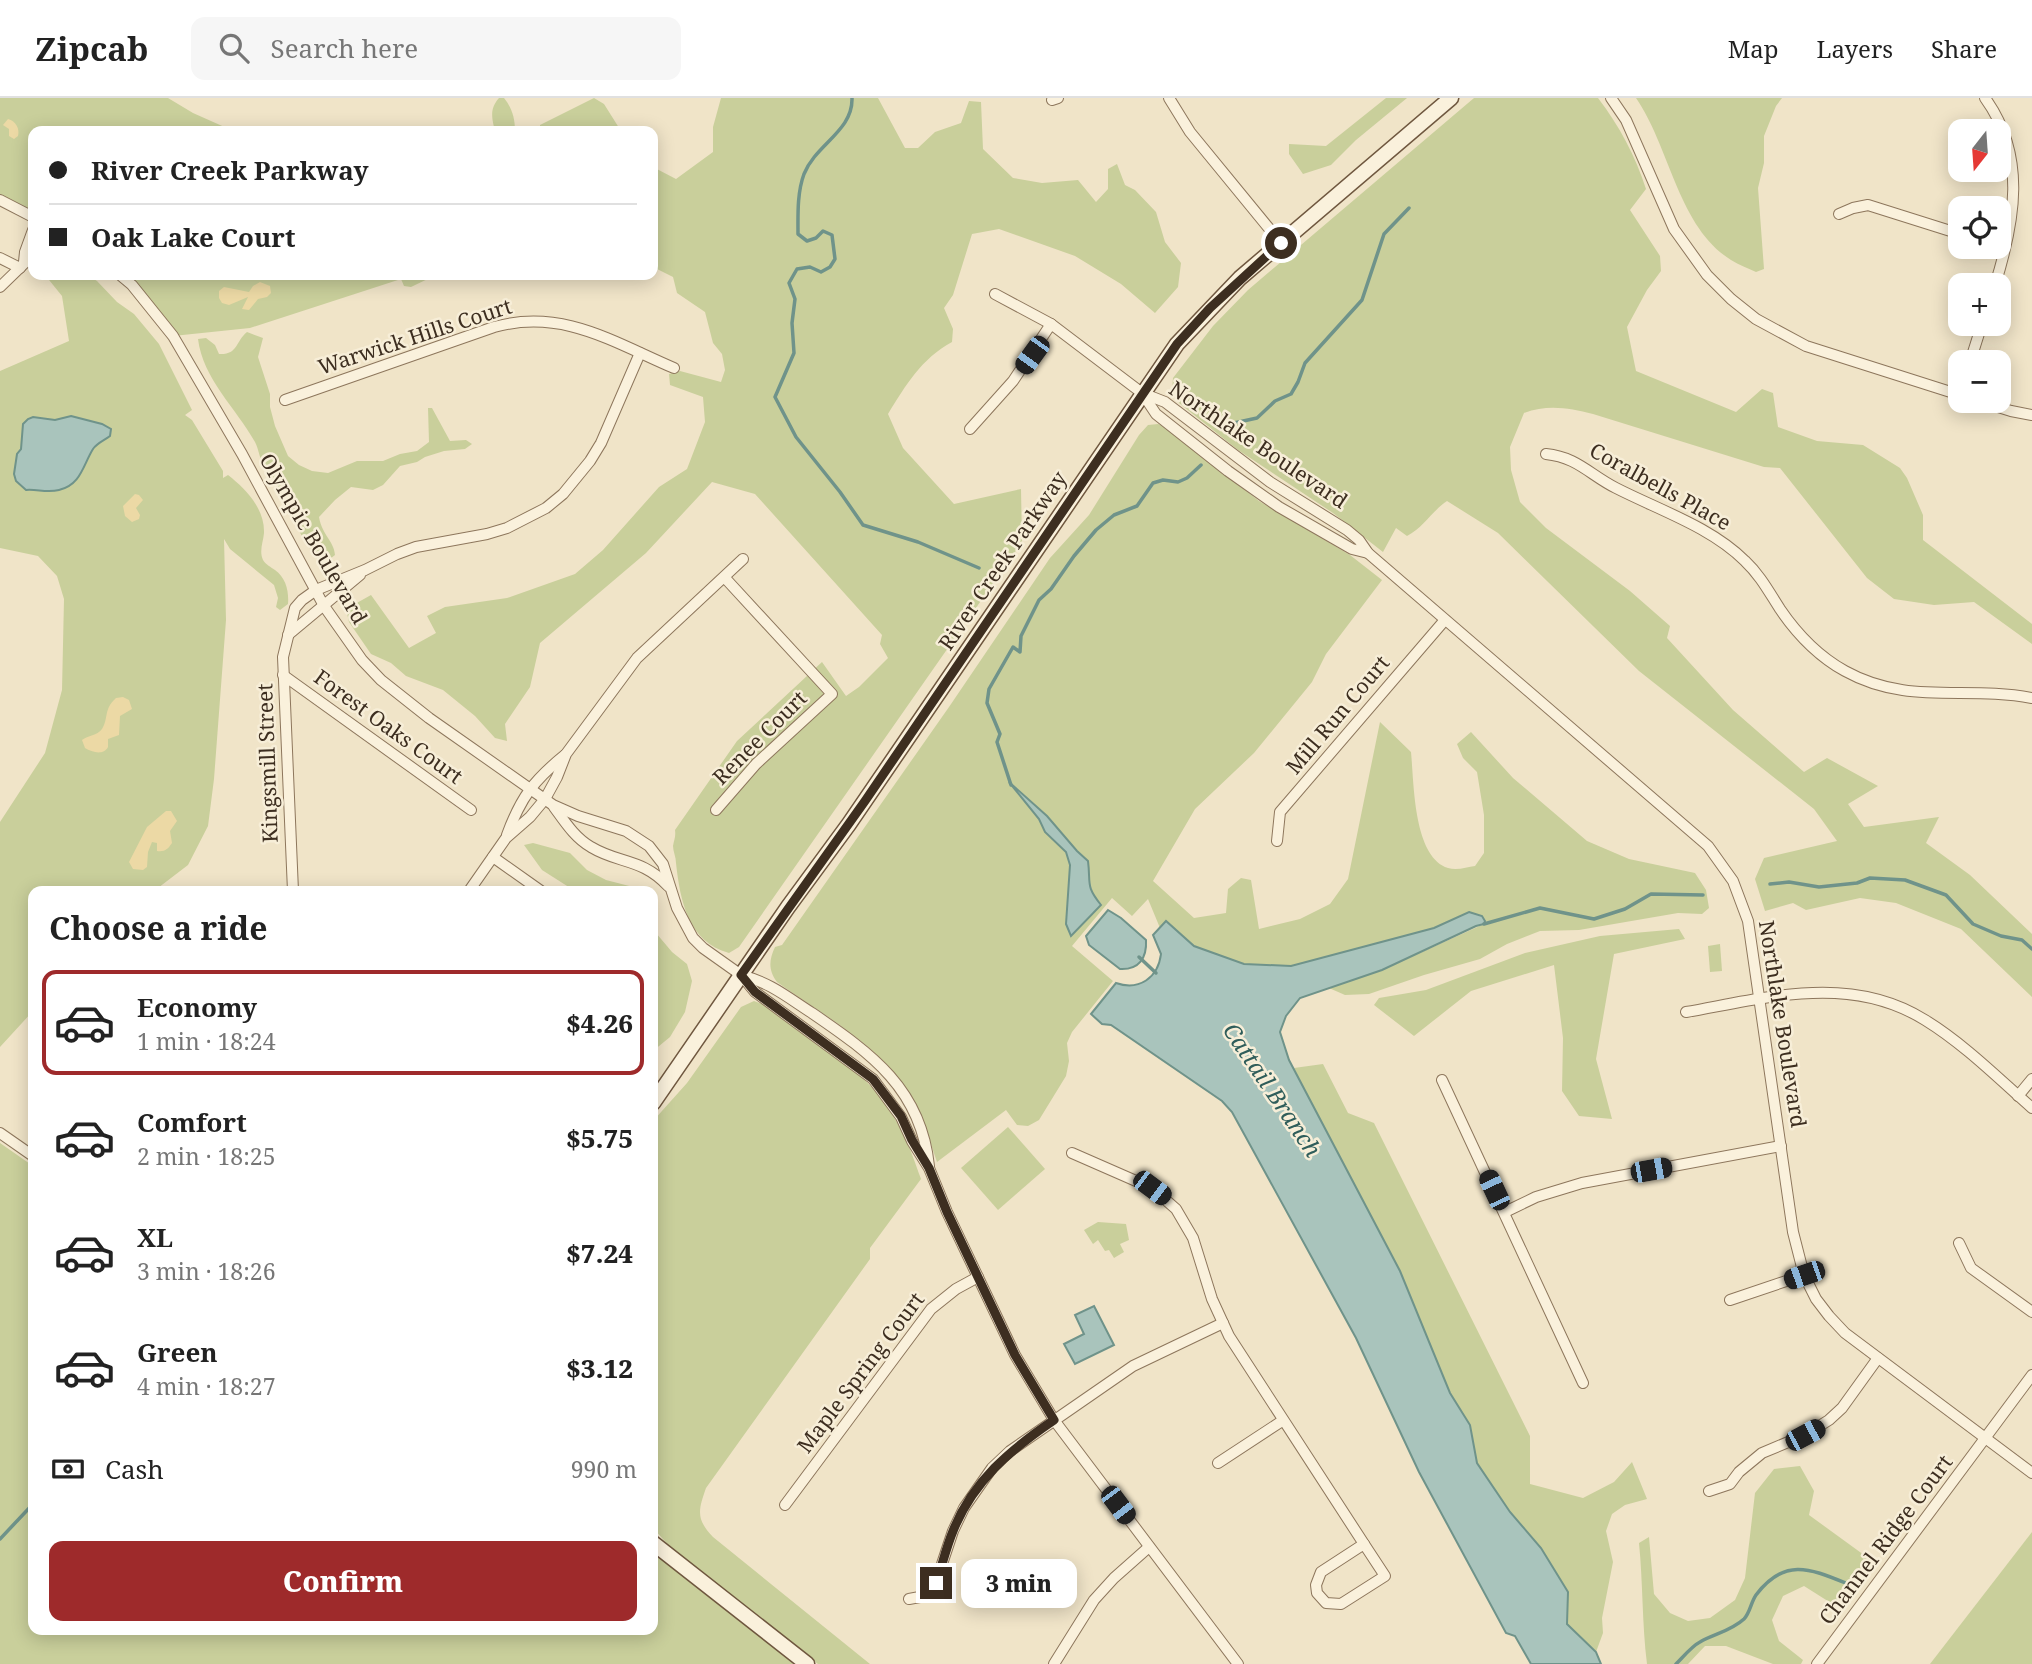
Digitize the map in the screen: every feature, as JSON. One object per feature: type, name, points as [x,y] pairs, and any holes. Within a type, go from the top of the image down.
[{"type":"main road","name":"River Creek Parkway","points":[[658,1096],[865,801],[1177,344],[1210,308],[1281,243],[1451,98]]},
{"type":"main road","points":[[658,1548],[807,1664]]},
{"type":"street","points":[[1169,98],[1189,132],[1281,243]]},
{"type":"street","points":[[1611,98],[1626,120],[1674,229],[1707,275],[1731,299],[1756,319],[1806,346],[1948,390]]},
{"type":"street","points":[[1985,98],[2005,133],[2013,172],[2011,209]]},
{"type":"street","points":[[0,200],[28,214]]},
{"type":"street","points":[[1839,215],[1868,205],[1948,230]]},
{"type":"street","points":[[22,265],[28,244]]},
{"type":"street","points":[[0,258],[22,265]]},
{"type":"street","points":[[0,287],[28,260]]},
{"type":"street","name":"Olympic Boulevard","points":[[126,280],[173,336],[254,475],[324,606],[362,660],[381,680],[429,718],[549,802],[578,816],[617,828],[638,838],[663,864],[677,908],[693,938],[741,975]]},
{"type":"street","points":[[995,294],[1051,324],[1142,393]]},
{"type":"street","name":"Warwick Hills Court","points":[[285,400],[494,327],[523,321],[543,320],[577,327],[674,368]]},
{"type":"street","points":[[970,429],[1013,381],[1051,324]]},
{"type":"street","name":"Kingsmill Street","points":[[293,886],[283,657],[295,608],[316,590],[416,547],[508,528],[546,508],[563,494],[601,443],[640,353]]},
{"type":"street","name":"Northlake Boulevard","points":[[1142,393],[1156,414],[1250,487],[1352,549],[1368,553]]},
{"type":"street","name":"Northlake Boulevard","points":[[1142,393],[1165,402],[1270,482],[1347,530],[1359,540],[1368,553],[1444,621],[1505,669],[1696,836],[1722,863],[1733,881],[1748,921],[1793,1232],[1804,1275],[1816,1299],[1846,1333],[2032,1473]]},
{"type":"street","points":[[2011,411],[2032,415]]},
{"type":"street","name":"Coralbells Place","points":[[1546,454],[1561,455],[1581,464],[1613,486],[1729,547],[1761,579],[1794,628],[1811,646],[1844,670],[1865,681],[1910,692],[1989,692],[2032,698]]},
{"type":"street","points":[[473,886],[506,838],[517,808],[529,788],[566,754],[638,658],[743,559]]},
{"type":"street","name":"Kingsmill Street","points":[[288,635],[365,570]]},
{"type":"street","name":"Renee Court","points":[[716,810],[756,764],[832,694],[725,578]]},
{"type":"street","name":"Mill Run Court","points":[[1277,841],[1280,812],[1444,621]]},
{"type":"street","name":"Forest Oaks Court","points":[[283,675],[471,810]]},
{"type":"street","points":[[506,838],[549,802],[566,754]]},
{"type":"street","name":"Olympic Boulevard","points":[[549,802],[590,847],[649,870],[671,889]]},
{"type":"street","points":[[494,857],[534,886]]},
{"type":"street","points":[[741,975],[755,992],[873,1079],[901,1116],[929,1168],[1015,1355],[1054,1420],[1238,1664]]},
{"type":"street","points":[[741,975],[764,981],[852,1040],[884,1067],[918,1119],[927,1145],[929,1168]]},
{"type":"street","points":[[1686,1012],[1814,991],[1861,995],[1923,1018],[2032,1108]]},
{"type":"street","points":[[2018,1096],[2032,1079]]},
{"type":"street","points":[[1442,1080],[1583,1383]]},
{"type":"street","points":[[0,1133],[28,1152]]},
{"type":"street","points":[[1505,1212],[1548,1193],[1582,1183],[1781,1146]]},
{"type":"street","points":[[1072,1153],[1152,1188],[1176,1209],[1193,1238],[1212,1299],[1242,1359],[1282,1420],[1364,1544],[1385,1576],[1341,1604],[1326,1603],[1317,1593],[1317,1578],[1321,1572],[1364,1544]]},
{"type":"street","points":[[1959,1243],[1972,1268],[2032,1312]]},
{"type":"street","points":[[1730,1300],[1804,1275]]},
{"type":"street","name":"Maple Spring Court","points":[[785,1504],[931,1309],[949,1293],[978,1277]]},
{"type":"street","points":[[909,1600],[925,1596],[936,1583],[953,1531],[977,1488],[1010,1451],[1143,1361],[1223,1323]]},
{"type":"street","points":[[1709,1491],[1730,1483],[1745,1466],[1762,1453],[1805,1435],[1829,1420],[1842,1408],[1878,1358]]},
{"type":"street","name":"Channel Ridge Court","points":[[1817,1664],[2032,1375]]},
{"type":"street","points":[[1218,1463],[1282,1420]]},
{"type":"street","points":[[1054,1664],[1094,1600],[1149,1547]]},
{"type":"green space","points":[[0,98],[168,98],[222,126],[28,126],[28,214],[0,200]]},
{"type":"green space","points":[[504,98],[511,109],[515,126],[494,126],[492,115],[496,101]]},
{"type":"green space","points":[[594,98],[604,104],[618,126],[540,126]]},
{"type":"green space","points":[[721,98],[878,98],[905,148],[918,148],[935,132],[961,123],[969,101],[981,102],[983,149],[1013,178],[1042,183],[1078,180],[1096,202],[1108,189],[1108,169],[1117,164],[1125,185],[1135,190],[1156,212],[1165,242],[1181,263],[1178,287],[1155,313],[1121,284],[1075,256],[999,229],[972,234],[953,295],[944,308],[953,329],[952,342],[923,365],[888,414],[903,448],[954,504],[1021,489],[1022,542],[739,947],[729,953],[704,940],[689,918],[680,891],[673,848],[675,830],[737,741],[822,662],[846,696],[888,658],[880,644],[882,635],[755,494],[712,482],[646,553],[540,643],[530,687],[505,724],[507,741],[495,738],[475,716],[443,690],[406,676],[391,663],[371,654],[349,622],[346,609],[371,595],[409,648],[436,633],[427,616],[445,607],[507,598],[575,574],[603,550],[659,487],[687,469],[705,422],[703,397],[670,385],[669,374],[680,371],[721,382],[725,370],[722,354],[713,343],[705,312],[677,293],[673,277],[658,270],[658,170],[676,179],[713,152],[713,127]]},
{"type":"green space","points":[[1386,98],[1407,98],[1356,140],[1331,165],[1303,174],[1289,154],[1289,144],[1326,146]]},
{"type":"green space","points":[[1474,98],[1598,98],[1620,131],[1646,189],[1630,210],[1660,256],[1661,271],[1647,290],[1627,327],[1636,371],[1736,412],[1762,389],[1773,393],[1778,427],[1817,441],[1863,445],[1900,468],[1923,515],[1923,540],[2032,624],[2032,644],[1974,602],[1934,605],[1894,599],[1867,578],[1780,468],[1764,467],[1593,414],[1559,408],[1524,413],[1510,447],[1511,470],[1520,502],[1546,528],[1630,591],[1670,626],[1667,638],[1733,710],[1804,772],[1827,758],[1878,786],[1848,804],[1864,827],[1939,817],[1926,843],[1970,875],[2032,934],[2032,997],[1961,929],[1896,903],[1860,898],[1806,910],[1793,903],[1765,911],[1755,879],[1764,858],[1837,841],[1814,809],[1639,671],[1498,533],[1447,501],[1407,536],[1396,528],[1383,552],[1333,513],[1238,450],[1179,403],[1172,392],[1173,378],[1213,326],[1248,290]]},
{"type":"green space","points":[[1636,98],[1782,98],[1764,136],[1764,163],[1758,188],[1764,269],[1756,272],[1731,260],[1713,246],[1699,228]]},
{"type":"green space","points":[[49,280],[95,280],[117,302],[134,314],[159,344],[192,410],[185,415],[192,420],[223,471],[223,478],[228,475],[235,481],[248,493],[258,508],[264,533],[262,557],[284,581],[288,604],[280,610],[276,607],[278,598],[274,585],[230,549],[224,539],[226,620],[208,826],[188,865],[161,886],[28,886],[28,1016],[0,1047],[0,822],[45,753],[62,690],[64,599],[57,576],[38,556],[0,548],[0,371],[69,341],[62,296]]},
{"type":"green space","points":[[124,280],[398,280],[250,328],[173,336]]},
{"type":"green space","points":[[401,280],[426,280],[411,287],[404,286]]},
{"type":"green space","points":[[247,332],[263,338],[258,357],[270,394],[275,426],[288,456],[299,465],[312,471],[328,473],[357,461],[383,461],[417,451],[429,442],[428,408],[432,408],[450,441],[466,440],[472,444],[465,449],[444,451],[400,466],[383,485],[373,490],[351,487],[319,517],[335,555],[326,562],[311,550],[305,541],[279,490],[264,468],[255,442],[213,380],[201,354],[198,339],[206,338],[215,345],[219,354],[225,354],[233,350]]},
{"type":"green space","points":[[1148,425],[1166,427],[1259,501],[1350,555],[1382,580],[1326,654],[1312,682],[1254,753],[1195,809],[1153,881],[1194,918],[1226,913],[1228,889],[1241,878],[1251,880],[1259,929],[1300,919],[1330,904],[1348,879],[1380,722],[1411,752],[1415,799],[1422,834],[1436,861],[1448,868],[1475,866],[1484,853],[1484,815],[1477,772],[1463,758],[1457,744],[1471,732],[1513,778],[1587,841],[1629,859],[1695,873],[1706,890],[1709,908],[1702,914],[1678,913],[1579,930],[1540,931],[1507,944],[1480,959],[1369,994],[1345,995],[1329,988],[1382,970],[1484,924],[1469,912],[1434,928],[1291,966],[1244,964],[1194,946],[1167,922],[1160,928],[1148,899],[1132,916],[1112,898],[1072,946],[1113,981],[1072,1032],[1067,1043],[1069,1061],[1066,1076],[1039,1120],[1028,1126],[1017,1125],[1006,1110],[937,1162],[917,1109],[896,1076],[866,1045],[777,982],[770,965],[772,956],[775,947],[782,945],[1050,558],[1089,515],[1139,435]]},
{"type":"green space","points":[[533,843],[570,853],[587,870],[606,880],[629,886],[567,886],[542,870],[524,845]]},
{"type":"green space","points":[[1679,929],[1685,939],[1614,954],[1596,1059],[1612,1119],[1579,1116],[1562,1091],[1563,1038],[1554,965],[1471,991],[1414,1036],[1374,1005],[1379,998],[1426,990],[1525,953],[1600,936]]},
{"type":"green space","points":[[658,935],[687,964],[692,981],[685,1012],[670,1037],[658,1047]]},
{"type":"green space","points":[[1720,944],[1722,971],[1710,972],[1708,946]]},
{"type":"green space","points":[[754,1001],[765,1005],[856,1072],[886,1105],[902,1130],[921,1179],[870,1248],[870,1259],[706,1488],[701,1503],[701,1520],[713,1537],[870,1664],[818,1664],[671,1548],[658,1534],[658,1115],[687,1083],[741,1007]]},
{"type":"green space","points":[[1323,1064],[1348,1113],[1374,1123],[1530,1436],[1530,1484],[1583,1498],[1614,1482],[1632,1462],[1647,1499],[1625,1505],[1612,1514],[1606,1531],[1613,1562],[1602,1618],[1603,1633],[1596,1652],[1567,1624],[1568,1592],[1541,1548],[1510,1512],[1476,1463],[1470,1425],[1450,1393],[1294,1068]]},
{"type":"green space","points":[[1008,1127],[1045,1169],[998,1210],[961,1168]]},
{"type":"green space","points":[[0,1143],[28,1163],[28,1635],[658,1635],[658,1554],[798,1664],[0,1664]]},
{"type":"green space","points":[[1098,1222],[1126,1224],[1129,1240],[1120,1244],[1124,1252],[1114,1258],[1098,1240],[1093,1244],[1084,1230]]},
{"type":"green space","points":[[1800,1466],[1814,1491],[1809,1515],[1875,1563],[1842,1610],[1804,1586],[1783,1596],[1772,1620],[1779,1641],[1803,1660],[1801,1664],[1773,1664],[1726,1646],[1705,1646],[1688,1664],[1647,1664],[1639,1543],[1649,1537],[1654,1594],[1670,1613],[1688,1621],[1710,1618],[1735,1600],[1745,1578],[1755,1493],[1774,1469]]},
{"type":"green space","points":[[2032,1532],[2032,1664],[1930,1664]]},
{"type":"sand","points":[[8,119],[18,128],[18,136],[14,139],[9,136],[9,129],[3,125]]},
{"type":"sand","points":[[260,282],[270,286],[271,293],[258,299],[249,310],[242,309],[248,297],[229,305],[222,303],[219,298],[219,291],[224,287],[249,292]]},
{"type":"sand","points":[[135,494],[143,500],[136,508],[139,519],[132,522],[125,516],[123,506]]},
{"type":"sand","points":[[123,697],[129,700],[132,709],[120,716],[119,735],[108,739],[108,747],[103,752],[85,748],[82,740],[100,731],[112,702]]},
{"type":"sand","points":[[166,811],[171,811],[177,821],[170,831],[172,843],[166,850],[157,851],[157,843],[152,842],[147,867],[143,870],[133,869],[129,862],[147,827]]},
{"type":"water","points":[[71,416],[102,424],[111,429],[110,436],[95,447],[72,484],[55,491],[26,490],[16,481],[14,474],[17,454],[21,449],[23,424],[33,417],[55,420]]},
{"type":"water","points":[[1009,782],[1047,816],[1088,861],[1091,888],[1101,905],[1071,936],[1066,924],[1070,865],[1066,852],[1045,832],[1039,819]]},
{"type":"water","points":[[1108,910],[1146,940],[1145,952],[1137,965],[1120,969],[1089,945],[1086,936]]},
{"type":"water","points":[[1469,912],[1482,916],[1484,924],[1382,970],[1300,998],[1286,1016],[1280,1032],[1289,1060],[1400,1271],[1450,1393],[1470,1425],[1477,1463],[1510,1512],[1541,1548],[1568,1592],[1567,1624],[1596,1652],[1601,1664],[1531,1664],[1515,1636],[1506,1633],[1419,1472],[1356,1338],[1232,1112],[1222,1101],[1111,1025],[1102,1024],[1091,1014],[1116,983],[1140,984],[1152,976],[1161,954],[1153,935],[1166,921],[1194,946],[1244,964],[1291,966],[1434,928]]},
{"type":"water","points":[[1094,1306],[1114,1345],[1075,1364],[1064,1344],[1084,1334],[1075,1315]]},
{"type":"waterway","name":"Cattail Branch","points":[[852,98],[847,120],[810,163],[802,181],[798,204],[798,234],[807,241],[816,238],[823,231],[832,235],[835,259],[830,267],[821,272],[810,267],[797,269],[789,283],[795,299],[792,323],[794,353],[775,397],[796,437],[863,525],[918,542],[979,568]]},
{"type":"waterway","points":[[1234,423],[1257,418],[1275,401],[1291,394],[1305,363],[1362,300],[1384,234],[1409,208]]},
{"type":"waterway","points":[[1011,785],[997,742],[1000,734],[987,703],[989,689],[1013,647],[1020,652],[1021,636],[1039,600],[1051,589],[1096,530],[1114,515],[1137,506],[1153,483],[1163,480],[1178,482],[1187,478],[1201,465]]},
{"type":"waterway","points":[[1770,884],[1789,882],[1819,887],[1857,883],[1870,878],[1905,880],[1946,895],[1973,924],[2001,936],[2022,940],[2032,949]]},
{"type":"waterway","points":[[1484,924],[1540,908],[1594,919],[1625,909],[1651,894],[1703,895]]},
{"type":"waterway","name":"Cattail Branch","points":[[1139,957],[1156,973]]},
{"type":"waterway","points":[[0,1539],[28,1509]]},
{"type":"waterway","points":[[1676,1664],[1697,1644],[1734,1627],[1744,1619],[1756,1595],[1778,1574],[1789,1570],[1813,1571],[1853,1586]]},
{"type":"route","points":[[936,1583],[953,1531],[977,1488],[992,1468],[1010,1451],[1054,1420],[1015,1355],[929,1168],[920,1156],[901,1116],[873,1079],[755,992],[741,975],[865,801],[1177,344],[1240,278],[1281,243]]}]
